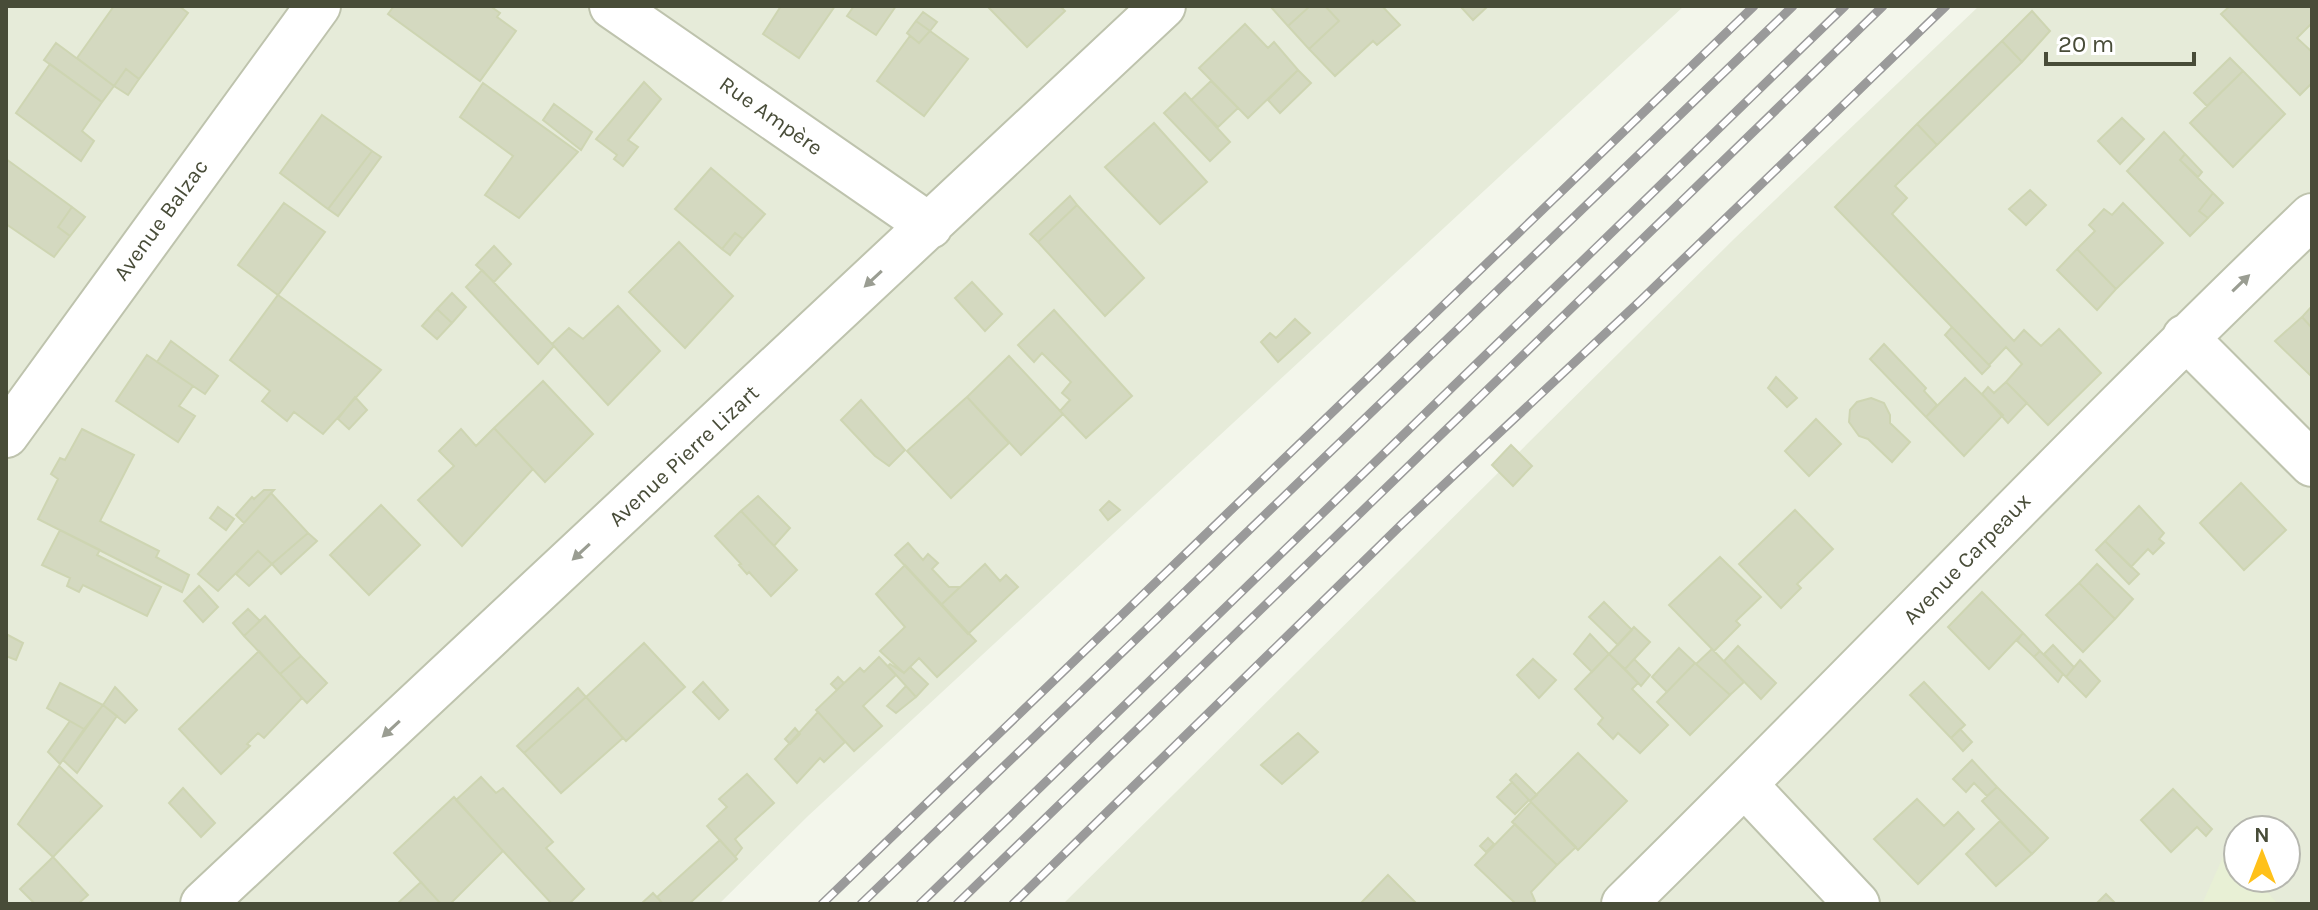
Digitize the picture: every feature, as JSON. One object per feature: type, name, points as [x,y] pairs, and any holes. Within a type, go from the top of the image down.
[{"type":"street","name":"Avenue Balzac","points":[[6,435],[318,6]]},
{"type":"street","name":"Rue Ampère","points":[[612,6],[930,226]]},
{"type":"street","name":"Avenue Pierre Lizart","points":[[203,904],[1163,6]]},
{"type":"street","name":"Avenue Carpeaux","points":[[1624,904],[2185,337],[2312,216]]},
{"type":"street","points":[[2185,337],[2312,464]]},
{"type":"street","points":[[1745,785],[1857,904]]},
{"type":"shaded area","points":[[6,6],[1684,6],[808,816],[719,904],[6,904]]},
{"type":"shaded area","points":[[1979,6],[2312,6],[2312,904],[1063,904],[1735,238]]},
{"type":"shaded area","points":[[2222,859],[2222,894],[2269,894],[2278,904],[2202,904]]},
{"type":"building","points":[[114,6],[179,6],[188,13],[139,79],[126,69],[114,86],[77,58]]},
{"type":"building","points":[[394,6],[490,6],[500,13],[497,17],[516,31],[480,81],[388,14]]},
{"type":"building","points":[[781,6],[835,6],[799,58],[763,34]]},
{"type":"building","points":[[854,6],[896,6],[876,35],[847,16]]},
{"type":"building","points":[[1060,6],[1065,11],[1027,47],[989,8]]},
{"type":"building","points":[[1270,6],[1310,6],[1288,26]]},
{"type":"building","points":[[1310,6],[1325,6],[1339,21],[1309,49],[1288,26]]},
{"type":"building","points":[[1325,6],[1382,6],[1400,25],[1377,45],[1373,41],[1335,76],[1309,49],[1339,21]]},
{"type":"building","points":[[1460,6],[1488,6],[1473,20]]},
{"type":"building","points":[[2230,6],[2312,6],[2312,23],[2297,38],[2312,52],[2312,83],[2300,95],[2221,14]]},
{"type":"building","points":[[2032,11],[2050,31],[2022,62],[2002,41]]},
{"type":"building","points":[[923,12],[937,22],[930,31],[916,21]]},
{"type":"building","points":[[916,21],[930,31],[919,43],[907,33]]},
{"type":"building","points":[[1245,24],[1268,48],[1274,42],[1298,70],[1248,118],[1199,68]]},
{"type":"building","points":[[930,31],[968,59],[924,116],[877,81],[910,36],[919,43]]},
{"type":"building","points":[[2002,41],[2022,62],[1937,145],[1917,124]]},
{"type":"building","points":[[56,43],[114,86],[102,102],[44,60]]},
{"type":"building","points":[[2230,58],[2243,71],[2207,106],[2194,93]]},
{"type":"building","points":[[50,64],[102,102],[82,131],[94,141],[81,161],[16,113]]},
{"type":"building","points":[[126,69],[139,79],[128,95],[114,86]]},
{"type":"building","points":[[1298,70],[1311,83],[1280,113],[1268,100]]},
{"type":"building","points":[[2243,71],[2285,114],[2233,167],[2190,123]]},
{"type":"building","points":[[1211,81],[1238,108],[1218,127],[1191,100]]},
{"type":"building","points":[[644,82],[661,99],[628,140],[638,147],[623,166],[614,159],[617,155],[596,139]]},
{"type":"building","points":[[483,83],[578,152],[519,218],[485,195],[513,156],[460,117]]},
{"type":"building","points":[[1185,93],[1230,142],[1210,161],[1164,113]]},
{"type":"building","points":[[554,104],[592,132],[581,150],[543,120]]},
{"type":"building","points":[[322,115],[372,151],[328,209],[280,173]]},
{"type":"building","points":[[2122,118],[2144,139],[2120,164],[2098,141]]},
{"type":"building","points":[[1154,123],[1207,182],[1160,224],[1105,167]]},
{"type":"building","points":[[1917,124],[1937,145],[1895,186],[1907,198],[1892,214],[2014,341],[2024,330],[2041,346],[2059,329],[2101,373],[2048,425],[2006,382],[2022,364],[2006,347],[1989,365],[1835,207]]},
{"type":"building","points":[[2164,132],[2185,154],[2180,160],[2213,193],[2199,211],[2208,218],[2190,236],[2127,171]]},
{"type":"building","points":[[372,151],[381,157],[338,216],[328,209]]},
{"type":"building","points":[[2185,154],[2202,172],[2198,177],[2180,160]]},
{"type":"building","points":[[6,159],[72,207],[58,227],[70,236],[54,257],[6,224]]},
{"type":"building","points":[[711,168],[765,214],[743,239],[735,233],[722,249],[675,209]]},
{"type":"building","points":[[2030,190],[2046,205],[2026,225],[2009,209]]},
{"type":"building","points":[[2213,193],[2223,203],[2208,218],[2199,211]]},
{"type":"building","points":[[1070,196],[1077,205],[1038,242],[1030,234]]},
{"type":"building","points":[[284,203],[325,232],[278,295],[238,265]]},
{"type":"building","points":[[2123,203],[2163,243],[2116,289],[2077,249],[2095,231],[2089,225],[2104,209],[2112,215]]},
{"type":"building","points":[[1077,205],[1144,278],[1105,316],[1038,242]]},
{"type":"building","points":[[72,207],[85,217],[70,236],[58,227]]},
{"type":"building","points":[[735,233],[743,239],[730,255],[722,249]]},
{"type":"building","points":[[679,242],[733,296],[685,348],[629,292]]},
{"type":"building","points":[[494,246],[511,264],[494,282],[476,265]]},
{"type":"building","points":[[2077,249],[2116,289],[2097,310],[2057,270]]},
{"type":"building","points":[[482,270],[554,346],[538,364],[466,287]]},
{"type":"building","points":[[972,282],[1002,314],[985,331],[955,298]]},
{"type":"building","points":[[452,293],[466,307],[452,323],[437,309]]},
{"type":"building","points":[[278,295],[381,370],[323,434],[294,412],[287,421],[262,401],[270,391],[230,360]]},
{"type":"building","points":[[618,306],[660,351],[608,405],[552,344],[569,328],[583,339]]},
{"type":"building","points":[[2312,306],[2312,328],[2302,317]]},
{"type":"building","points":[[437,309],[452,323],[437,339],[422,326]]},
{"type":"building","points":[[1054,310],[1132,396],[1086,438],[1060,411],[1070,400],[1062,393],[1071,382],[1042,353],[1034,362],[1018,345]]},
{"type":"building","points":[[2302,317],[2312,328],[2312,377],[2275,341]]},
{"type":"building","points":[[1295,319],[1310,333],[1278,362],[1261,342],[1270,333],[1276,338]]},
{"type":"building","points":[[1952,327],[1990,366],[1982,374],[1945,335]]},
{"type":"building","points":[[171,341],[218,376],[205,394],[157,362]]},
{"type":"building","points":[[1884,344],[1926,388],[1924,391],[1937,405],[1926,417],[1870,359]]},
{"type":"building","points":[[147,355],[193,386],[179,406],[195,416],[178,442],[116,401]]},
{"type":"building","points":[[1009,356],[1063,414],[1021,455],[967,397]]},
{"type":"building","points":[[1776,377],[1797,398],[1787,407],[1768,388]]},
{"type":"building","points":[[1965,378],[2003,415],[1964,456],[1926,417]]},
{"type":"building","points":[[543,381],[593,434],[545,482],[494,428]]},
{"type":"building","points":[[2006,382],[2027,403],[2008,423],[1982,394],[1988,387],[1994,393]]},
{"type":"building","points":[[355,397],[367,410],[349,429],[338,419]]},
{"type":"building","points":[[967,397],[1009,443],[951,498],[907,451]]},
{"type":"building","points":[[1871,398],[1884,403],[1890,423],[1910,442],[1892,462],[1868,439],[1859,436],[1849,422],[1850,410],[1857,402]]},
{"type":"building","points":[[861,400],[905,450],[889,466],[875,456],[841,420]]},
{"type":"building","points":[[1816,419],[1841,444],[1809,476],[1785,451]]},
{"type":"building","points":[[494,428],[533,469],[462,546],[418,500],[454,466],[439,451],[461,429],[476,446]]},
{"type":"building","points":[[82,429],[134,455],[100,521],[159,551],[156,557],[189,575],[182,592],[38,519],[58,479],[51,474],[60,458],[65,460]]},
{"type":"building","points":[[1511,445],[1532,466],[1513,486],[1492,465]]},
{"type":"building","points":[[2241,483],[2286,530],[2244,570],[2200,523]]},
{"type":"building","points":[[264,490],[274,490],[244,523],[236,515],[252,497],[254,499]]},
{"type":"building","points":[[271,493],[308,533],[272,564],[258,551],[218,591],[198,574]]},
{"type":"building","points":[[758,496],[790,528],[774,546],[741,511]]},
{"type":"building","points":[[1109,501],[1120,510],[1108,520],[1100,510]]},
{"type":"building","points":[[381,505],[420,545],[369,595],[330,555]]},
{"type":"building","points":[[2139,506],[2164,533],[2159,539],[2164,543],[2153,554],[2148,549],[2131,567],[2105,541]]},
{"type":"building","points":[[218,507],[234,519],[226,530],[210,518]]},
{"type":"building","points":[[1795,510],[1833,549],[1797,584],[1801,588],[1781,608],[1739,564]]},
{"type":"building","points":[[741,511],[797,570],[771,596],[749,572],[747,574],[715,536]]},
{"type":"building","points":[[60,530],[100,550],[97,555],[161,587],[147,616],[83,585],[79,592],[67,586],[70,578],[42,565]]},
{"type":"building","points":[[308,533],[317,541],[281,574],[272,564]]},
{"type":"building","points":[[2105,541],[2139,574],[2129,584],[2096,550]]},
{"type":"building","points":[[908,543],[923,560],[928,554],[938,563],[932,569],[949,587],[960,587],[941,605],[895,555]]},
{"type":"building","points":[[258,551],[272,564],[249,586],[236,574]]},
{"type":"building","points":[[1720,557],[1761,597],[1736,621],[1740,625],[1714,651],[1669,605]]},
{"type":"building","points":[[985,564],[1000,581],[1006,575],[1018,587],[968,634],[941,605]]},
{"type":"building","points":[[2097,564],[2133,599],[2115,619],[2079,583]]},
{"type":"building","points":[[905,565],[976,641],[937,677],[919,658],[904,673],[880,651],[905,627],[876,594]]},
{"type":"building","points":[[2079,583],[2115,619],[2083,652],[2046,615]]},
{"type":"building","points":[[199,586],[218,607],[203,622],[184,601]]},
{"type":"building","points":[[1982,592],[2023,633],[1989,669],[1948,627]]},
{"type":"building","points":[[1604,602],[1632,630],[1618,645],[1589,617]]},
{"type":"building","points":[[248,609],[260,621],[244,636],[233,623]]},
{"type":"building","points":[[265,616],[301,656],[280,674],[244,636]]},
{"type":"building","points":[[1634,627],[1650,642],[1625,669],[1609,654]]},
{"type":"building","points":[[2023,633],[2040,651],[2034,657],[2017,641]]},
{"type":"building","points":[[6,634],[23,643],[16,660],[6,656]]},
{"type":"building","points":[[1590,634],[1609,654],[1592,672],[1574,654]]},
{"type":"building","points":[[644,643],[685,687],[626,741],[586,697]]},
{"type":"building","points":[[2053,645],[2074,667],[2066,677],[2044,654]]},
{"type":"building","points":[[1738,646],[1776,683],[1761,699],[1724,661]]},
{"type":"building","points":[[1679,648],[1695,663],[1667,692],[1652,677]]},
{"type":"building","points":[[1712,649],[1744,682],[1730,695],[1696,664]]},
{"type":"building","points":[[259,651],[302,698],[264,738],[258,733],[247,744],[250,746],[221,774],[179,729]]},
{"type":"building","points":[[2040,651],[2063,674],[2058,682],[2034,657]]},
{"type":"building","points":[[1609,654],[1638,683],[1632,689],[1668,725],[1640,753],[1618,733],[1613,739],[1598,724],[1603,718],[1575,689]]},
{"type":"building","points":[[301,656],[327,683],[307,703],[280,674]]},
{"type":"building","points":[[879,657],[896,675],[863,706],[882,726],[854,751],[816,710],[860,668],[864,672]]},
{"type":"building","points":[[1533,659],[1556,680],[1539,698],[1517,675]]},
{"type":"building","points":[[1634,659],[1650,675],[1641,686],[1625,669]]},
{"type":"building","points":[[2080,660],[2100,681],[2086,697],[2066,677]]},
{"type":"building","points":[[1695,663],[1730,695],[1690,735],[1657,702]]},
{"type":"building","points":[[890,664],[904,673],[910,667],[928,684],[916,697],[888,666]]},
{"type":"building","points":[[838,677],[844,683],[837,690],[831,684]]},
{"type":"building","points":[[703,682],[728,710],[719,719],[693,692]]},
{"type":"building","points":[[1924,682],[1965,725],[1951,738],[1910,695]]},
{"type":"building","points":[[60,683],[103,705],[84,729],[47,708]]},
{"type":"building","points":[[906,686],[916,697],[896,713],[887,706]]},
{"type":"building","points":[[115,687],[137,710],[125,723],[103,705]]},
{"type":"building","points":[[578,688],[586,697],[524,753],[517,746]]},
{"type":"building","points":[[586,697],[623,738],[561,793],[524,753]]},
{"type":"building","points":[[103,705],[117,716],[77,773],[63,760]]},
{"type":"building","points":[[818,712],[845,742],[824,762],[820,758],[797,783],[775,759]]},
{"type":"building","points":[[70,721],[84,729],[60,764],[48,752]]},
{"type":"building","points":[[795,728],[800,734],[790,744],[785,739]]},
{"type":"building","points":[[1960,729],[1972,742],[1963,751],[1951,738]]},
{"type":"building","points":[[1298,733],[1318,752],[1282,784],[1261,765]]},
{"type":"building","points":[[1578,753],[1627,801],[1578,850],[1530,801]]},
{"type":"building","points":[[1972,760],[1997,787],[1987,796],[1974,783],[1966,792],[1953,779]]},
{"type":"building","points":[[59,766],[102,806],[53,857],[18,824]]},
{"type":"building","points":[[747,774],[774,803],[735,839],[742,848],[735,857],[707,826],[727,807],[719,799]]},
{"type":"building","points":[[1516,774],[1537,795],[1530,801],[1510,780]]},
{"type":"building","points":[[481,777],[496,793],[503,788],[553,842],[546,848],[584,889],[569,904],[552,904],[456,800]]},
{"type":"building","points":[[1512,782],[1529,800],[1515,814],[1497,797]]},
{"type":"building","points":[[1997,787],[2048,838],[2032,854],[1982,801]]},
{"type":"building","points":[[183,788],[215,823],[201,837],[169,803]]},
{"type":"building","points":[[2173,789],[2212,829],[2206,836],[2197,827],[2171,852],[2141,820]]},
{"type":"building","points":[[454,797],[503,851],[450,904],[441,904],[394,853]]},
{"type":"building","points":[[1917,799],[1944,826],[1958,812],[1974,829],[1918,884],[1874,839]]},
{"type":"building","points":[[1531,802],[1576,847],[1557,865],[1512,822]]},
{"type":"building","points":[[2000,821],[2032,854],[1996,886],[1966,854]]},
{"type":"building","points":[[1515,824],[1557,865],[1531,892],[1535,901],[1532,904],[1516,904],[1475,865]]},
{"type":"building","points":[[1488,838],[1494,844],[1486,852],[1480,846]]},
{"type":"building","points":[[720,840],[737,859],[689,904],[663,904],[657,897]]},
{"type":"building","points":[[53,857],[88,895],[78,904],[35,904],[20,889]]},
{"type":"building","points":[[1388,875],[1417,904],[1360,904]]},
{"type":"building","points":[[421,882],[441,904],[397,904]]},
{"type":"building","points":[[653,893],[663,904],[641,904]]},
{"type":"building","points":[[2106,894],[2116,904],[2096,904]]},
{"type":"railway","points":[[822,904],[1754,6]]},
{"type":"railway","points":[[861,904],[1793,6]]},
{"type":"railway","points":[[920,904],[1845,6]]},
{"type":"railway","points":[[957,904],[1883,6]]},
{"type":"railway","points":[[1013,904],[1403,523],[1640,301],[1946,6]]}]
